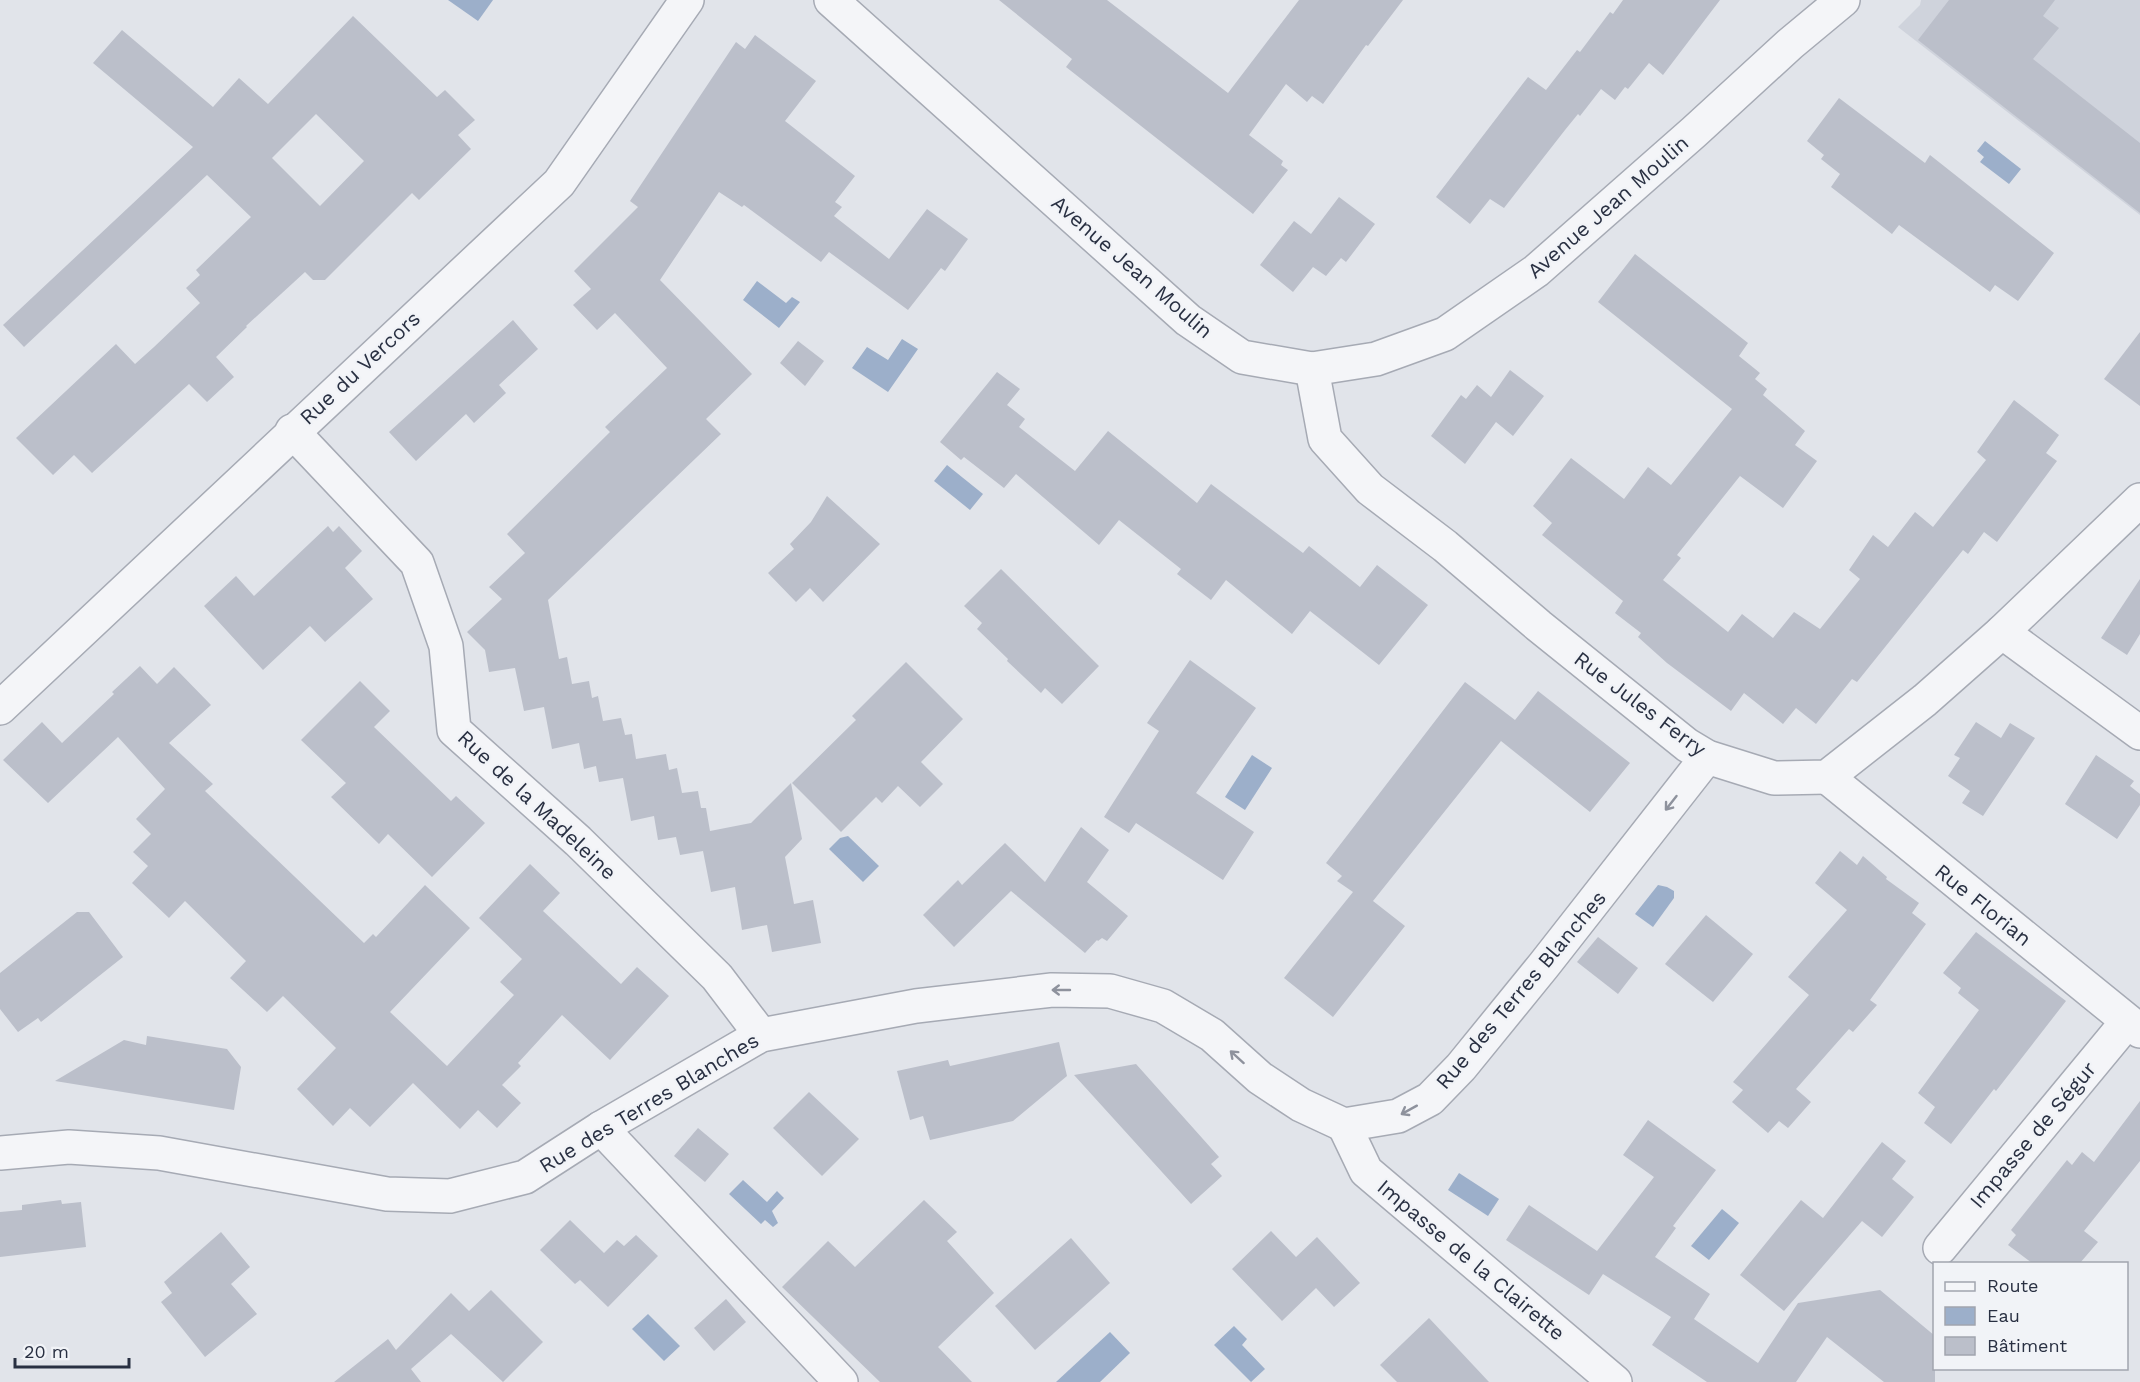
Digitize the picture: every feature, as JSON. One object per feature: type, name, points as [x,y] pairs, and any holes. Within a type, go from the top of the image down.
[{"type":"street","name":"Rue du Vercors","points":[[0,708],[292,431],[559,183],[687,0]]},
{"type":"street","name":"Avenue Jean Moulin","points":[[831,0],[1188,320],[1242,357],[1312,369],[1376,359],[1445,334],[1536,271],[1694,132],[1832,3]]},
{"type":"street","name":"Rue Jules Ferry","points":[[1312,369],[1325,439],[1370,489],[1445,546],[1539,626],[1687,745],[1707,757],[1774,778],[1827,777]]},
{"type":"street","name":"Rue de la Madeleine","points":[[292,431],[417,563],[446,646],[454,730],[578,841],[717,977],[761,1035]]},
{"type":"street","points":[[1827,777],[1925,700],[2002,632],[2140,500]]},
{"type":"street","points":[[2002,632],[2140,733]]},
{"type":"street","name":"Rue des Terres Blanches","points":[[0,1153],[69,1147],[159,1153],[387,1194],[450,1196],[525,1177],[602,1128],[761,1035],[916,1006],[1052,990],[1110,991],[1163,1006],[1212,1035],[1260,1078],[1301,1105],[1344,1125],[1398,1116],[1430,1099],[1461,1067],[1707,757]]},
{"type":"street","name":"Rue Florian","points":[[1827,777],[2133,1027]]},
{"type":"street","name":"Impasse de Ségur","points":[[1940,1248],[2133,1027]]},
{"type":"street","name":"Impasse de la Clairette","points":[[1344,1125],[1366,1172],[1615,1382]]},
{"type":"street","points":[[602,1128],[841,1382]]},
{"type":"shaded area","points":[[1921,0],[2140,0],[2140,215],[1898,27],[1920,5]]},
{"type":"water","points":[[448,0],[493,0],[478,21]]},
{"type":"water","points":[[1985,141],[2021,169],[2009,184],[1980,162],[1984,157],[1977,151]]},
{"type":"water","points":[[757,281],[786,303],[792,297],[800,302],[779,328],[743,300]]},
{"type":"water","points":[[902,339],[918,349],[888,392],[852,368],[867,347],[888,360]]},
{"type":"water","points":[[947,465],[983,494],[970,510],[934,481]]},
{"type":"water","points":[[1252,755],[1272,768],[1245,810],[1225,797]]},
{"type":"water","points":[[848,836],[879,866],[863,882],[829,849],[840,838]]},
{"type":"water","points":[[1658,885],[1674,891],[1674,898],[1653,927],[1635,914]]},
{"type":"water","points":[[1459,1173],[1499,1199],[1488,1216],[1448,1190]]},
{"type":"water","points":[[743,1180],[767,1202],[777,1191],[784,1198],[772,1211],[778,1223],[773,1227],[765,1220],[761,1224],[729,1194]]},
{"type":"water","points":[[1722,1209],[1739,1223],[1709,1260],[1691,1246]]},
{"type":"water","points":[[648,1314],[680,1346],[664,1361],[632,1329]]},
{"type":"water","points":[[1234,1326],[1247,1339],[1242,1345],[1265,1369],[1251,1382],[1214,1345]]},
{"type":"water","points":[[1110,1332],[1130,1353],[1100,1382],[1056,1382]]},
{"type":"building","points":[[999,0],[1107,0],[1228,93],[1299,0],[1403,0],[1368,46],[1366,45],[1323,104],[1312,96],[1307,102],[1286,84],[1249,135],[1283,161],[1281,165],[1288,170],[1253,214],[1066,67],[1072,59]]},
{"type":"building","points":[[1623,0],[1720,0],[1663,75],[1649,63],[1628,89],[1625,87],[1615,100],[1601,89],[1580,116],[1578,114],[1504,208],[1490,199],[1470,224],[1436,197],[1528,77],[1546,90],[1577,50],[1580,52],[1610,12],[1613,14]]},
{"type":"building","points":[[1949,0],[2055,0],[2043,16],[2059,28],[2033,59],[2140,143],[2140,213],[1918,40]]},
{"type":"building","points":[[353,16],[437,97],[445,90],[475,120],[458,135],[471,149],[419,200],[412,193],[325,280],[313,280],[305,272],[246,326],[216,357],[234,377],[207,402],[189,384],[92,473],[74,455],[53,475],[16,438],[116,344],[135,364],[154,347],[200,303],[186,288],[200,275],[196,270],[251,217],[207,175],[24,347],[3,325],[193,147],[93,63],[122,30],[213,107],[239,78],[268,104]],"holes":[[[316,114],[364,161],[320,206],[272,158]]]},
{"type":"building","points":[[755,35],[816,81],[785,121],[855,176],[835,202],[842,207],[834,216],[889,259],[927,209],[968,239],[945,271],[941,268],[908,310],[829,252],[821,262],[744,205],[742,207],[719,192],[660,280],[752,374],[706,419],[721,434],[548,600],[559,659],[567,657],[572,684],[589,681],[592,698],[598,696],[603,721],[621,718],[625,735],[632,734],[636,759],[666,754],[669,770],[677,768],[682,793],[698,791],[701,808],[706,808],[710,831],[751,823],[791,783],[802,839],[785,857],[794,904],[813,900],[821,943],[772,952],[767,925],[742,930],[735,887],[711,892],[703,851],[680,855],[676,837],[658,840],[654,816],[631,821],[623,778],[599,782],[596,766],[584,769],[579,743],[552,749],[544,707],[524,711],[515,668],[489,672],[485,650],[467,632],[502,599],[489,587],[525,553],[507,534],[610,432],[605,427],[667,368],[615,313],[597,330],[573,305],[591,289],[574,271],[638,207],[630,201],[736,42],[745,49]]},
{"type":"building","points":[[1839,98],[1925,163],[1930,155],[2054,253],[2018,301],[1995,285],[1990,292],[1899,225],[1892,234],[1831,187],[1840,174],[1821,159],[1824,155],[1807,141]]},
{"type":"building","points":[[1339,197],[1375,224],[1346,262],[1341,258],[1326,276],[1313,267],[1293,292],[1260,265],[1294,221],[1311,234]]},
{"type":"building","points":[[1635,254],[1748,343],[1739,356],[1760,373],[1755,379],[1767,389],[1763,395],[1805,431],[1795,445],[1817,461],[1783,508],[1740,476],[1677,555],[1681,558],[1663,580],[1728,632],[1742,614],[1773,638],[1794,612],[1820,629],[1860,579],[1849,570],[1873,535],[1888,547],[1915,512],[1933,527],[1986,460],[1977,452],[2014,400],[2059,435],[2046,453],[2057,461],[1997,542],[1984,532],[1968,554],[1963,550],[1857,682],[1852,679],[1816,724],[1796,708],[1783,724],[1744,693],[1731,711],[1667,663],[1638,637],[1641,633],[1615,613],[1623,601],[1542,535],[1552,523],[1533,506],[1571,458],[1624,499],[1648,467],[1671,485],[1732,409],[1598,302]]},
{"type":"building","points":[[513,320],[538,349],[499,385],[506,393],[474,423],[466,414],[416,461],[389,432]]},
{"type":"building","points":[[2140,332],[2140,406],[2104,379]]},
{"type":"building","points":[[798,341],[824,361],[805,386],[780,363]]},
{"type":"building","points":[[1510,370],[1544,396],[1513,436],[1496,422],[1465,464],[1431,436],[1461,395],[1466,399],[1477,385],[1491,397]]},
{"type":"building","points":[[997,372],[1020,389],[1007,405],[1025,419],[1019,427],[1075,471],[1108,431],[1197,503],[1211,484],[1303,553],[1309,546],[1360,587],[1377,565],[1428,605],[1379,665],[1310,611],[1292,634],[1226,580],[1211,600],[1177,574],[1181,569],[1119,520],[1099,545],[1016,474],[1004,488],[964,457],[961,460],[940,442]]},
{"type":"building","points":[[827,496],[880,544],[823,602],[810,588],[796,602],[768,573],[794,549],[790,544],[811,522]]},
{"type":"building","points":[[328,526],[333,532],[339,526],[362,551],[345,568],[373,599],[325,642],[310,626],[263,670],[204,606],[236,576],[254,596]]},
{"type":"building","points":[[1001,569],[1099,666],[1062,704],[1045,688],[1041,693],[1007,661],[1008,659],[977,629],[982,623],[964,606]]},
{"type":"building","points":[[2140,579],[2140,634],[2127,655],[2101,638]]},
{"type":"building","points":[[1190,660],[1256,708],[1196,793],[1254,832],[1223,880],[1136,823],[1129,833],[1104,817],[1159,731],[1147,723]]},
{"type":"building","points":[[906,662],[963,719],[921,762],[943,784],[920,807],[898,786],[882,803],[876,797],[841,832],[792,783],[856,720],[852,716]]},
{"type":"building","points":[[140,666],[157,684],[174,667],[211,705],[169,743],[213,784],[205,791],[364,943],[373,934],[376,937],[425,885],[470,928],[390,1012],[447,1066],[514,995],[500,982],[522,959],[479,918],[530,864],[560,893],[543,911],[621,984],[637,967],[669,996],[610,1060],[562,1015],[518,1063],[521,1066],[502,1085],[521,1103],[497,1128],[478,1110],[460,1129],[413,1083],[370,1127],[350,1108],[333,1126],[297,1089],[336,1048],[283,996],[267,1012],[230,978],[246,961],[185,901],[169,918],[132,883],[148,866],[133,852],[151,834],[136,819],[165,789],[118,737],[48,803],[3,760],[42,722],[62,743]]},
{"type":"building","points":[[360,681],[390,711],[374,727],[451,801],[456,796],[485,823],[432,877],[388,834],[379,844],[331,797],[346,783],[301,740]]},
{"type":"building","points":[[1465,682],[1515,720],[1538,691],[1630,763],[1590,812],[1501,741],[1373,901],[1405,926],[1333,1017],[1284,978],[1353,892],[1337,881],[1342,876],[1326,863]]},
{"type":"building","points":[[1976,722],[2001,738],[2010,723],[2035,738],[1983,816],[1962,803],[1970,791],[1948,776],[1960,758],[1954,755]]},
{"type":"building","points":[[2096,755],[2134,781],[2130,786],[2140,794],[2140,805],[2117,839],[2065,804]]},
{"type":"building","points":[[1081,827],[1109,850],[1087,882],[1128,916],[1107,941],[1102,938],[1097,940],[1085,953],[1011,891],[954,947],[923,915],[958,880],[962,885],[1005,843],[1045,882]]},
{"type":"building","points":[[1840,851],[1857,865],[1863,856],[1887,877],[1886,879],[1919,903],[1912,913],[1926,924],[1870,1000],[1877,1005],[1853,1032],[1849,1029],[1796,1089],[1811,1102],[1788,1128],[1779,1121],[1768,1133],[1732,1102],[1743,1090],[1733,1082],[1809,995],[1788,977],[1847,910],[1815,883]]},
{"type":"building","points":[[77,912],[89,912],[123,957],[41,1022],[38,1018],[18,1032],[0,1009],[0,973]]},
{"type":"building","points":[[1706,915],[1753,954],[1713,1002],[1665,964]]},
{"type":"building","points":[[1976,932],[2066,1001],[1996,1091],[1994,1089],[1951,1144],[1924,1123],[1935,1107],[1918,1093],[1979,1010],[1958,993],[1961,988],[1943,973]]},
{"type":"building","points":[[1598,937],[1638,968],[1618,994],[1577,962]]},
{"type":"building","points":[[147,1036],[227,1049],[241,1067],[234,1110],[55,1081],[124,1040],[146,1045]]},
{"type":"building","points":[[1059,1042],[1067,1076],[1013,1121],[930,1140],[923,1116],[910,1120],[897,1071],[948,1060],[950,1066]]},
{"type":"building","points":[[1136,1064],[1219,1157],[1211,1164],[1222,1176],[1191,1204],[1074,1075]]},
{"type":"building","points":[[809,1092],[859,1139],[822,1176],[773,1128]]},
{"type":"building","points":[[2140,1101],[2140,1161],[2084,1231],[2098,1242],[2081,1262],[2031,1262],[2008,1245],[2016,1235],[2011,1230],[2067,1160],[2072,1165],[2082,1152],[2094,1162]]},
{"type":"building","points":[[1648,1120],[1716,1170],[1673,1226],[1676,1228],[1655,1257],[1710,1294],[1694,1319],[1758,1363],[1798,1303],[1880,1290],[1933,1334],[1935,1382],[1884,1382],[1827,1337],[1796,1382],[1707,1382],[1652,1345],[1671,1317],[1603,1274],[1589,1295],[1506,1240],[1529,1205],[1597,1251],[1654,1177],[1623,1155]]},
{"type":"building","points":[[698,1128],[729,1154],[705,1182],[674,1156]]},
{"type":"building","points":[[1882,1142],[1906,1161],[1892,1179],[1914,1197],[1882,1237],[1862,1221],[1784,1311],[1740,1275],[1801,1200],[1823,1218]]},
{"type":"building","points":[[61,1200],[62,1204],[81,1202],[86,1247],[0,1257],[0,1212],[22,1210],[22,1205]]},
{"type":"building","points":[[924,1200],[957,1232],[947,1241],[994,1293],[938,1347],[972,1382],[880,1382],[782,1287],[828,1241],[855,1267]]},
{"type":"building","points":[[570,1220],[604,1253],[617,1240],[624,1246],[636,1235],[658,1256],[608,1307],[580,1280],[575,1284],[540,1250]]},
{"type":"building","points":[[1271,1231],[1296,1257],[1317,1237],[1360,1283],[1334,1307],[1316,1288],[1282,1321],[1232,1269]]},
{"type":"building","points":[[221,1232],[250,1267],[231,1284],[257,1314],[205,1357],[161,1302],[172,1293],[164,1282]]},
{"type":"building","points":[[1071,1238],[1110,1283],[1035,1350],[995,1306]]},
{"type":"building","points":[[491,1290],[543,1342],[503,1382],[451,1334],[411,1369],[421,1382],[334,1382],[388,1339],[396,1350],[451,1293],[469,1311]]},
{"type":"building","points":[[726,1299],[746,1322],[714,1351],[694,1328]]},
{"type":"building","points":[[1429,1318],[1489,1382],[1397,1382],[1380,1365]]}]
